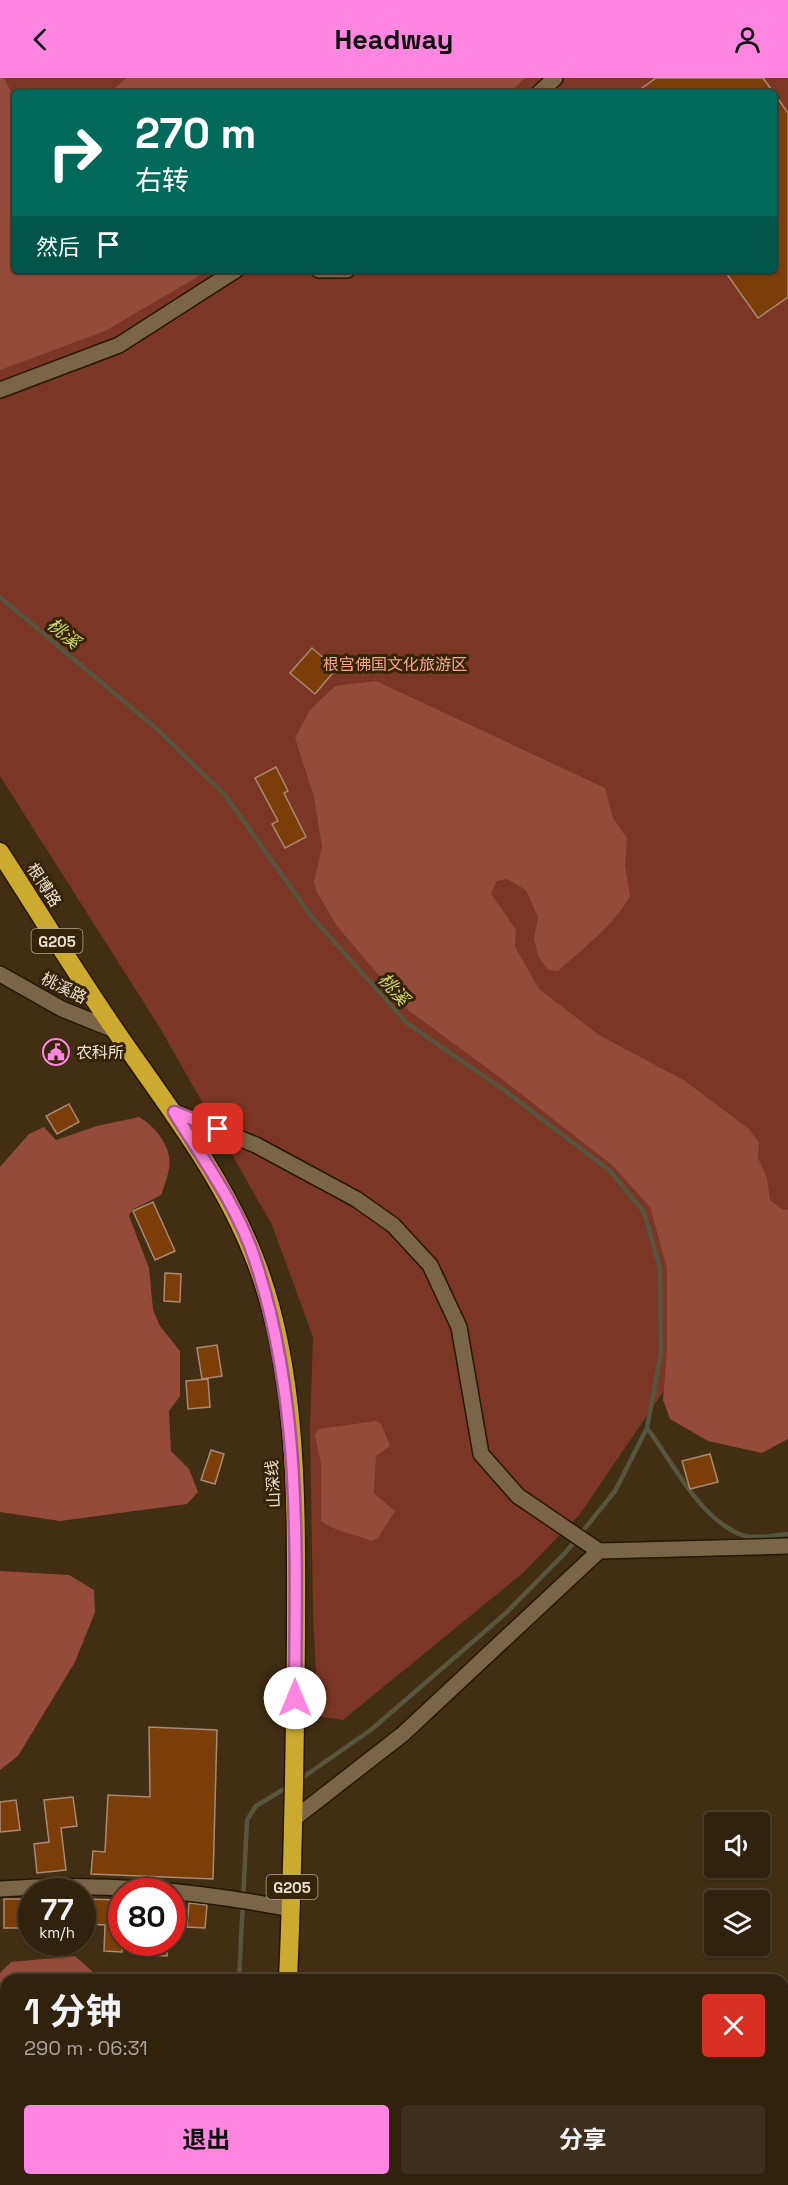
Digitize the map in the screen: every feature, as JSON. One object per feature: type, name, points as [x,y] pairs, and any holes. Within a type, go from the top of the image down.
[{"type":"highway","name":"根博路","points":[[0,852],[114,1030]]},
{"type":"highway","name":"山深线","points":[[114,1030],[174,1112],[226,1197],[255,1258],[273,1323],[286,1387],[296,1535],[295,1818],[288,1974]]},
{"type":"street","points":[[542,90],[555,78]]},
{"type":"street","points":[[0,390],[119,345],[231,273]]},
{"type":"street","name":"桃溪路","points":[[0,974],[62,1009],[114,1030]]},
{"type":"street","points":[[174,1112],[256,1145],[356,1199],[393,1225],[430,1265],[459,1328],[481,1454],[518,1496],[599,1551],[788,1546]]},
{"type":"street","points":[[295,1818],[403,1734],[599,1551]]},
{"type":"street","points":[[0,1889],[94,1886],[232,1898],[291,1909]]},
{"type":"green space","name":"根宫佛国文化旅游区","points":[[0,78],[788,78],[788,1208],[580,1514],[523,1573],[343,1720],[318,1716],[313,1611],[310,1429],[313,1337],[272,1225],[160,1028],[0,776]]},
{"type":"shaded area","points":[[0,78],[4,78],[12,93],[12,273],[204,273],[105,331],[0,370]]},
{"type":"shaded area","points":[[127,78],[525,78],[512,90],[113,90]]},
{"type":"shaded area","points":[[376,681],[605,788],[613,818],[627,838],[625,866],[630,896],[615,918],[597,936],[558,971],[548,970],[538,956],[534,939],[538,917],[526,890],[507,879],[497,881],[491,894],[516,930],[515,947],[539,989],[599,1035],[685,1081],[749,1129],[759,1143],[758,1158],[767,1178],[770,1200],[783,1210],[788,1209],[788,1439],[762,1453],[708,1441],[670,1419],[663,1400],[667,1350],[667,1268],[650,1207],[612,1165],[498,1076],[408,1010],[337,926],[317,892],[314,882],[322,847],[314,797],[295,738],[310,710],[335,686]]},
{"type":"shaded area","points":[[139,1117],[162,1138],[170,1160],[161,1195],[132,1210],[129,1216],[149,1268],[153,1310],[160,1326],[180,1351],[180,1396],[169,1411],[171,1451],[189,1469],[198,1492],[187,1504],[60,1521],[0,1512],[0,1167],[29,1134],[44,1127],[56,1140],[97,1126]]},
{"type":"shaded area","points":[[376,1421],[381,1424],[390,1446],[376,1456],[374,1493],[395,1511],[378,1538],[371,1541],[332,1528],[321,1521],[321,1464],[315,1435],[318,1429]]},
{"type":"shaded area","points":[[0,1571],[69,1575],[94,1590],[95,1612],[75,1662],[18,1756],[0,1770]]},
{"type":"shaded area","points":[[75,1956],[95,1974],[0,1974],[11,1962]]},
{"type":"building","points":[[656,78],[763,78],[772,90],[639,90]]},
{"type":"building","points":[[777,97],[788,113],[788,297],[758,318],[726,273],[777,273]]},
{"type":"building","points":[[312,648],[336,669],[315,694],[290,673]]},
{"type":"building","points":[[276,767],[288,791],[284,793],[306,837],[285,848],[272,824],[278,821],[255,778]]},
{"type":"building","points":[[69,1104],[79,1122],[57,1134],[46,1116]]},
{"type":"building","points":[[153,1202],[175,1251],[155,1260],[133,1211]]},
{"type":"building","points":[[165,1273],[181,1274],[180,1302],[164,1301]]},
{"type":"building","points":[[217,1345],[222,1376],[202,1379],[197,1348]]},
{"type":"building","points":[[208,1379],[210,1407],[188,1409],[186,1381]]},
{"type":"building","points":[[211,1450],[224,1454],[215,1484],[201,1480]]},
{"type":"building","points":[[710,1454],[718,1482],[690,1489],[682,1461]]},
{"type":"building","points":[[149,1727],[217,1730],[213,1879],[91,1874],[93,1851],[105,1852],[108,1795],[150,1797]]},
{"type":"building","points":[[73,1797],[77,1826],[61,1828],[66,1870],[37,1873],[34,1844],[49,1842],[44,1800]]},
{"type":"building","points":[[16,1800],[20,1830],[0,1832],[0,1802]]},
{"type":"building","points":[[4,1899],[18,1899],[18,1928],[4,1928]]},
{"type":"building","points":[[96,1899],[108,1900],[108,1951],[104,1951],[105,1925],[96,1925]]},
{"type":"building","points":[[189,1903],[207,1905],[205,1928],[187,1927]]},
{"type":"waterway","name":"桃溪","points":[[0,597],[158,730],[225,795],[312,917],[407,1023],[504,1090],[610,1171],[644,1212],[660,1268],[661,1353],[647,1428],[615,1491],[566,1552],[506,1613],[372,1729],[299,1780]]},
{"type":"waterway","points":[[647,1428],[700,1503],[727,1527],[742,1535],[752,1537],[788,1534]]},
{"type":"waterway","points":[[239,1974],[247,1820],[256,1806],[289,1786]]},
{"type":"place","name":"农科所","points":[[56,1052]]},
{"type":"route","points":[[218,1129],[174,1112],[236,1217],[255,1258],[273,1323],[288,1398],[296,1535],[295,1698]]}]
